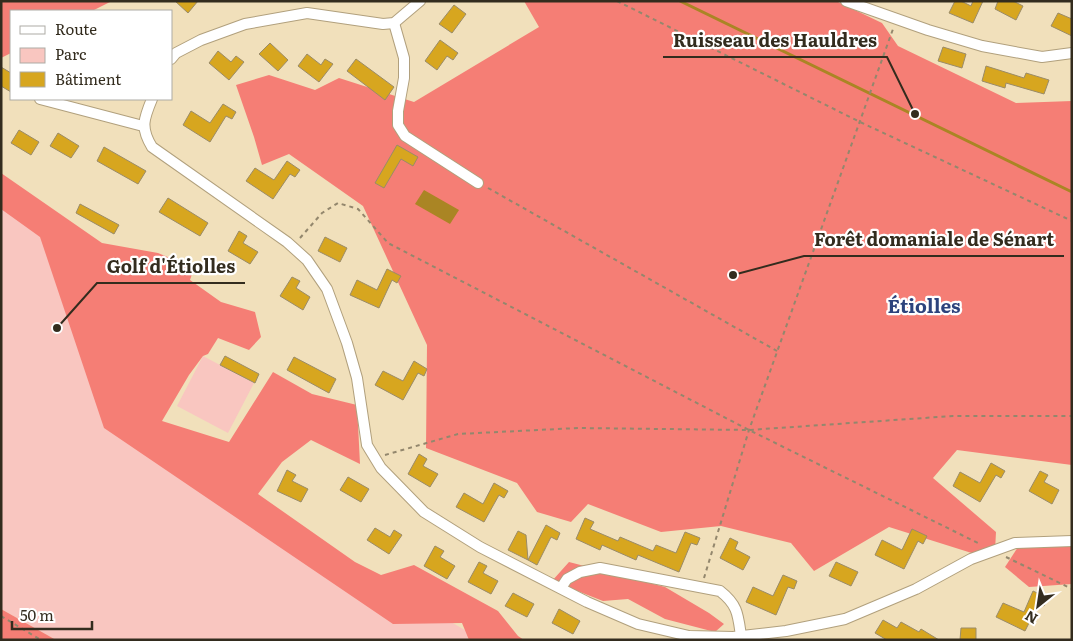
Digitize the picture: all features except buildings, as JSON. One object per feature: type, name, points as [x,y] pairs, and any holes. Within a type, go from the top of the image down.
[{"type":"street","points":[[172,58],[176,53],[200,40],[245,24],[308,14],[384,24],[394,23],[420,1]]},
{"type":"street","points":[[846,1],[897,20],[982,46],[1042,57],[1072,53]]},
{"type":"street","points":[[394,23],[404,58],[404,78],[398,112],[398,125],[405,136],[478,183]]},
{"type":"street","points":[[44,100],[143,126]]},
{"type":"street","points":[[152,100],[143,126],[146,138],[152,147],[292,246],[307,260],[327,290],[347,343],[357,378],[367,445],[381,468],[424,512],[480,547],[561,588],[638,624],[689,636],[741,636],[786,631],[846,619],[916,589],[971,559],[1014,543],[1072,541]]},
{"type":"street","points":[[561,588],[567,579],[580,572],[600,568],[720,591],[730,598],[737,611],[741,636]]},
{"type":"path","points":[[617,1],[860,122],[1072,221]]},
{"type":"path","points":[[702,587],[749,430],[897,20]]},
{"type":"path","points":[[478,183],[777,351]]},
{"type":"path","points":[[292,246],[322,213],[338,203],[358,209],[388,243],[749,430],[1072,589]]},
{"type":"path","points":[[375,458],[458,434],[578,428],[749,430],[953,416],[1072,416]]},
{"type":"path","points":[[1,616],[41,640]]},
{"type":"green space","points":[[1,187],[17,197],[152,429],[229,493],[482,640],[56,640],[1,609]]},
{"type":"green space","points":[[203,356],[254,383],[228,433],[177,406]]},
{"type":"shaded area","points":[[1,1],[112,1],[94,10],[10,10],[10,54],[1,58]]},
{"type":"shaded area","points":[[524,1],[836,1],[882,23],[898,46],[1016,103],[1072,101],[1072,465],[957,450],[933,478],[996,532],[995,551],[978,555],[889,527],[814,571],[791,543],[721,526],[661,532],[588,504],[571,522],[537,512],[517,483],[426,448],[427,345],[363,206],[289,154],[262,165],[236,85],[269,75],[315,90],[339,78],[414,102],[539,27]]},
{"type":"shaded area","points":[[1,173],[102,243],[158,253],[194,268],[190,280],[221,302],[255,312],[261,337],[249,350],[218,338],[208,354],[203,356],[189,375],[162,421],[229,442],[273,372],[312,394],[357,405],[360,464],[311,440],[282,462],[258,494],[355,562],[381,575],[414,565],[498,611],[518,636],[524,640],[469,640],[462,623],[393,624],[104,428],[40,237],[1,209]]},
{"type":"shaded area","points":[[424,190],[459,210],[450,224],[415,204]]},
{"type":"shaded area","points":[[1018,547],[1072,547],[1072,584],[1029,587],[1005,567]]},
{"type":"shaded area","points":[[569,562],[665,587],[724,624],[715,632],[665,619],[628,599],[603,601],[552,581]]},
{"type":"shaded area","points":[[1,609],[56,640],[1,640]]},
{"type":"waterway","points":[[680,1],[1072,192]]},
{"type":"place","name":"Ruisseau des Hauldres","points":[[915,114]]},
{"type":"place","name":"Forêt domaniale de Sénart","points":[[733,275]]},
{"type":"place","name":"Golf d'Étiolles","points":[[57,328]]},
{"type":"district","name":"Étiolles","points":[[924,305]]}]
